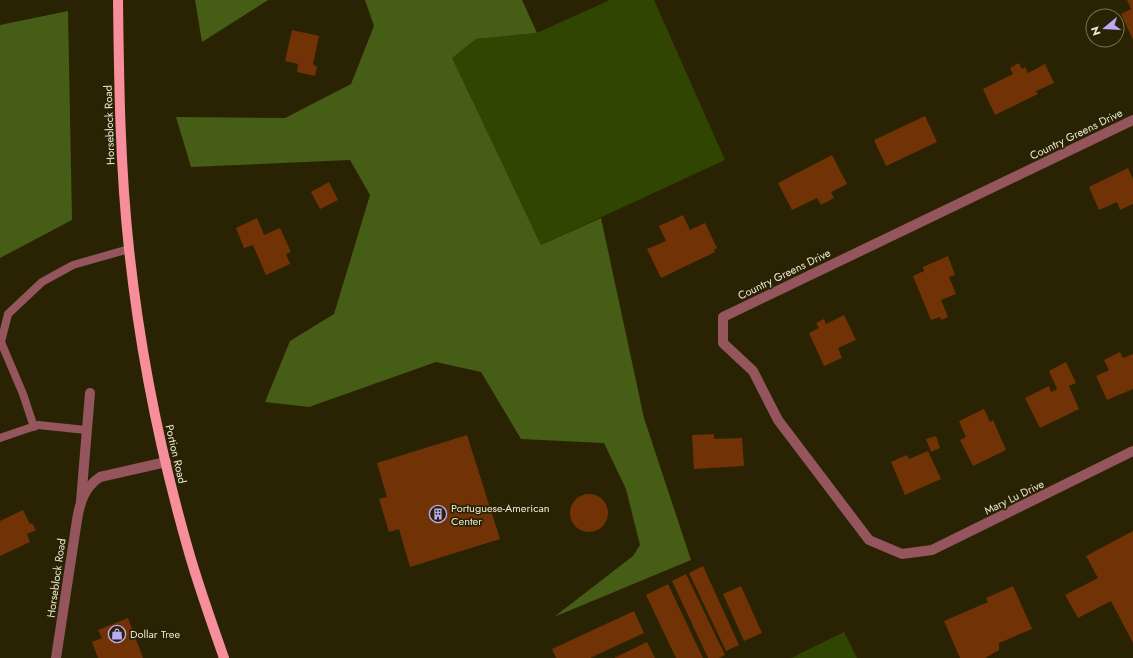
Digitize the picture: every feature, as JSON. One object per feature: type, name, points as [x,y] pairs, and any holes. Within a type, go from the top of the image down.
[{"type":"main road","name":"Horseblock Road","points":[[118,0],[121,144],[129,249]]},
{"type":"main road","name":"Portion Road","points":[[129,249],[154,410],[166,462],[190,557],[224,658]]},
{"type":"street","name":"Country Greens Drive","points":[[902,554],[869,540],[782,426],[753,371],[723,343],[723,317],[1133,120]]},
{"type":"street","name":"Horseblock Road","points":[[56,658],[80,501],[90,394]]},
{"type":"street","name":"Mary Lu Drive","points":[[902,554],[932,550],[1133,451]]},
{"type":"street","name":"Horseblock Road","points":[[80,501],[92,483],[100,477],[166,462]]},
{"type":"lane","points":[[34,427],[23,394],[1,342],[8,314],[42,282],[73,265],[129,249]]},
{"type":"lane","points":[[0,438],[38,426],[86,430]]},
{"type":"green space","points":[[195,0],[268,0],[202,42]]},
{"type":"green space","points":[[365,0],[522,0],[537,33],[476,39],[452,58],[541,245],[601,218],[644,418],[691,560],[554,617],[633,556],[640,545],[626,489],[604,443],[521,439],[481,372],[436,362],[309,407],[265,402],[290,341],[334,314],[370,195],[350,160],[191,167],[176,117],[285,118],[351,84],[374,26]]},
{"type":"green space","points":[[610,0],[654,0],[725,160],[541,245],[451,58],[476,39],[537,33]]},
{"type":"green space","points":[[68,11],[72,220],[0,258],[0,25]]},
{"type":"green space","points":[[844,632],[857,658],[791,658]]},
{"type":"building","points":[[1127,0],[1133,0],[1133,40],[1125,23],[1125,12],[1131,9]]},
{"type":"building","points":[[292,30],[319,36],[313,64],[317,67],[315,76],[297,72],[298,64],[285,61]]},
{"type":"building","points":[[1019,63],[1022,69],[1025,67],[1028,73],[1045,64],[1054,83],[1036,91],[1038,94],[995,115],[983,89],[1013,74],[1010,68]]},
{"type":"building","points":[[925,116],[937,142],[886,166],[874,140]]},
{"type":"building","points":[[832,155],[847,184],[831,192],[834,198],[821,205],[817,198],[792,210],[778,183]]},
{"type":"building","points":[[1128,168],[1133,179],[1133,204],[1120,210],[1117,202],[1099,210],[1089,187]]},
{"type":"building","points":[[329,182],[338,200],[320,209],[311,192]]},
{"type":"building","points":[[683,215],[690,230],[705,223],[717,248],[714,250],[715,252],[661,278],[647,249],[666,241],[659,226]]},
{"type":"building","points":[[257,218],[264,235],[280,228],[291,252],[286,254],[290,264],[266,275],[253,245],[244,248],[236,228]]},
{"type":"building","points":[[948,256],[955,275],[949,277],[956,294],[941,300],[948,317],[941,320],[940,317],[931,320],[913,276],[924,271],[923,267]]},
{"type":"building","points":[[844,315],[856,340],[838,348],[842,358],[824,366],[809,333],[819,328],[816,323],[824,319],[826,324]]},
{"type":"building","points":[[1120,352],[1123,358],[1133,354],[1133,389],[1107,400],[1096,376],[1109,370],[1104,360]]},
{"type":"building","points":[[1066,362],[1076,383],[1069,386],[1079,409],[1040,428],[1025,398],[1049,386],[1051,392],[1057,389],[1049,371]]},
{"type":"building","points":[[984,409],[990,422],[993,420],[1006,450],[973,466],[960,440],[966,437],[959,421]]},
{"type":"building","points":[[714,434],[714,439],[742,438],[744,466],[694,469],[692,435]]},
{"type":"building","name":"Portuguese-American Center","points":[[467,435],[500,539],[410,567],[399,529],[389,532],[379,499],[387,497],[377,463]]},
{"type":"building","points":[[936,436],[940,448],[931,452],[926,439]]},
{"type":"building","points":[[928,451],[941,479],[905,495],[891,462],[907,455],[909,459]]},
{"type":"building","points":[[589,494],[602,500],[608,513],[602,526],[589,532],[576,526],[570,513],[576,500]]},
{"type":"building","points":[[23,510],[30,524],[32,523],[36,530],[27,534],[30,542],[0,556],[0,521]]},
{"type":"building","points":[[1133,531],[1133,643],[1111,601],[1078,618],[1065,595],[1098,578],[1086,556]]},
{"type":"building","points":[[703,566],[739,645],[726,651],[689,573]]},
{"type":"building","points":[[686,574],[725,655],[719,658],[708,658],[672,581]]},
{"type":"building","points":[[668,584],[703,658],[676,658],[646,595]]},
{"type":"building","points":[[741,586],[762,633],[744,641],[723,594]]},
{"type":"building","points":[[1013,586],[1032,629],[999,643],[999,650],[985,658],[960,658],[944,621],[988,602],[986,598]]},
{"type":"building","points":[[634,611],[644,633],[590,658],[556,658],[552,649]]},
{"type":"building","name":"Dollar Tree","points":[[128,618],[143,658],[98,658],[92,642],[102,638],[98,630]]},
{"type":"building","points":[[647,642],[655,658],[614,658]]},
{"type":"place","name":"Portuguese-American Center","points":[[438,514]]},
{"type":"place","name":"Dollar Tree","points":[[117,634]]}]
